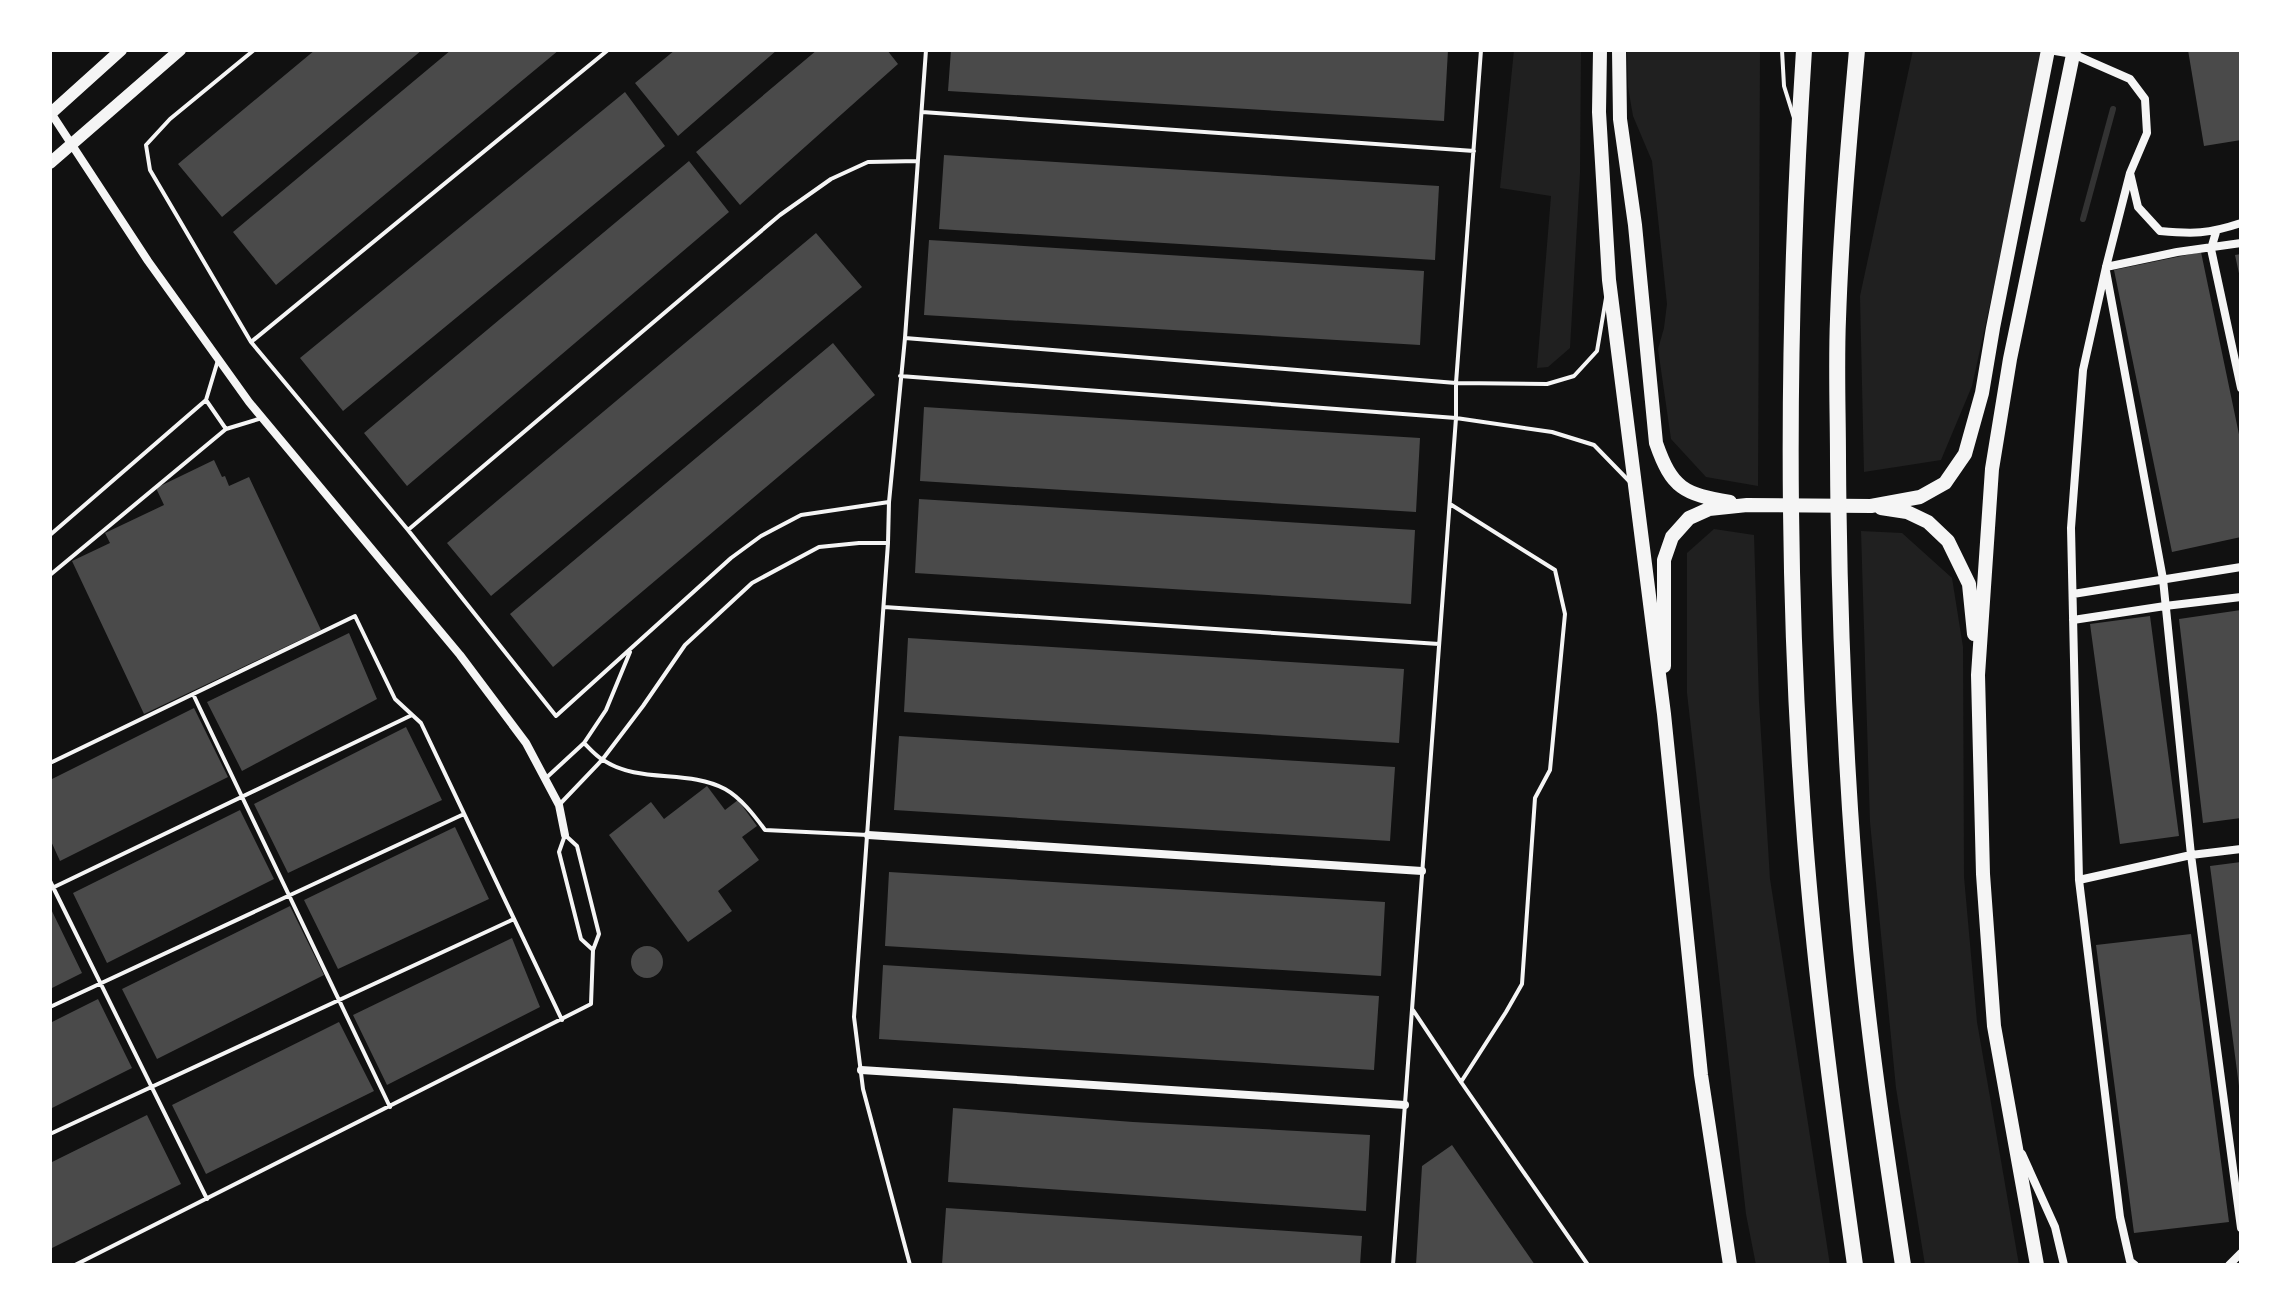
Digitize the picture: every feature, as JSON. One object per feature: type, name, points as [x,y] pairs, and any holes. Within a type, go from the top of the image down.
[{"type":"highway","points":[[1804,50],[1792,303],[1791,556],[1800,759],[1815,951],[1855,1265]]},
{"type":"highway","points":[[1857,50],[1840,249],[1837,323],[1839,559],[1850,800],[1861,949],[1903,1265]]},
{"type":"main road","points":[[50,113],[121,50]]},
{"type":"main road","points":[[50,163],[180,50]]},
{"type":"main road","points":[[1600,50],[1599,112],[1609,280],[1664,714],[1701,1075],[1730,1265]]},
{"type":"main road","points":[[1619,50],[1620,119],[1635,225],[1656,443],[1663,464],[1685,491],[1747,505]]},
{"type":"main road","points":[[1871,506],[1920,497],[1945,483],[1965,454],[1982,393],[2048,50]]},
{"type":"main road","points":[[1978,675],[1994,453],[2010,359],[2074,52]]},
{"type":"main road","points":[[1664,714],[1664,560],[1672,537],[1689,518],[1709,509],[1747,505],[1871,506],[1907,512],[1928,522],[1948,541],[1969,584],[1978,675],[1983,874],[1994,1026],[2037,1265]]},
{"type":"street","points":[[2048,50],[2074,52],[2130,79],[2145,99],[2147,133],[2130,173],[2083,370],[2071,528],[2079,880],[2120,1217],[2130,1261],[2135,1265]]},
{"type":"street","points":[[50,113],[148,261],[262,418],[460,655],[526,743],[559,805],[565,835]]},
{"type":"street","points":[[2130,173],[2138,207],[2160,231],[2199,234],[2241,223]]},
{"type":"street","points":[[2216,232],[2211,249],[2241,388]]},
{"type":"street","points":[[2106,267],[2241,243]]},
{"type":"street","points":[[2106,267],[2163,579],[2191,855],[2241,1228]]},
{"type":"street","points":[[2073,594],[2241,567]]},
{"type":"street","points":[[2073,620],[2241,597]]},
{"type":"street","points":[[868,835],[1422,871]]},
{"type":"street","points":[[2079,880],[2191,855],[2241,849]]},
{"type":"street","points":[[861,1070],[1405,1105]]},
{"type":"street","points":[[2015,1139],[2055,1227],[2064,1265]]},
{"type":"street","points":[[2229,1265],[2241,1253]]},
{"type":"lane","points":[[254,50],[170,119],[146,145],[150,170],[251,342],[408,530],[556,716],[731,558],[761,536],[801,515],[889,502]]},
{"type":"lane","points":[[251,342],[608,50]]},
{"type":"lane","points":[[910,1265],[863,1089],[854,1017],[889,502],[905,338],[926,50]]},
{"type":"lane","points":[[1393,1265],[1481,50]]},
{"type":"lane","points":[[1782,50],[1784,86],[1798,135]]},
{"type":"lane","points":[[922,112],[1474,151]]},
{"type":"lane","points":[[408,530],[793,206],[831,179],[868,162],[918,161]]},
{"type":"lane","points":[[905,338],[1456,383],[1547,384],[1574,376],[1597,351],[1609,280]]},
{"type":"lane","points":[[50,535],[206,400],[218,359]]},
{"type":"lane","points":[[900,376],[1456,418],[1552,432],[1594,445],[1634,487]]},
{"type":"lane","points":[[206,400],[226,429]]},
{"type":"lane","points":[[50,575],[226,429],[262,418]]},
{"type":"lane","points":[[1450,504],[1555,570],[1565,614],[1550,770],[1535,798],[1522,984],[1461,1082]]},
{"type":"lane","points":[[559,805],[602,760],[685,645],[752,583],[819,547],[888,543]]},
{"type":"lane","points":[[884,607],[1439,644]]},
{"type":"lane","points":[[50,763],[355,616],[395,699],[421,723],[562,1020]]},
{"type":"lane","points":[[545,779],[584,743],[606,710],[631,650]]},
{"type":"lane","points":[[193,694],[390,1107]]},
{"type":"lane","points":[[52,888],[412,715]]},
{"type":"lane","points":[[584,743],[602,760],[617,767],[718,786],[739,800],[765,830],[868,835]]},
{"type":"lane","points":[[50,1007],[464,814]]},
{"type":"lane","points":[[75,1265],[591,1004],[593,950],[599,934],[577,846],[565,835],[559,852],[581,939],[593,950]]},
{"type":"lane","points":[[50,881],[207,1199]]},
{"type":"lane","points":[[50,1134],[514,919]]},
{"type":"lane","points":[[1412,1008],[1588,1265]]},
{"type":"shaded area","points":[[1514,50],[1581,50],[1580,173],[1570,348],[1548,367],[1537,368],[1551,196],[1500,188]]},
{"type":"shaded area","points":[[1627,50],[1760,50],[1758,486],[1706,477],[1671,439],[1658,349],[1667,304],[1652,161],[1633,116]]},
{"type":"shaded area","points":[[1913,50],[2046,50],[1972,386],[1941,460],[1864,472],[1860,296]]},
{"type":"shaded area","points":[[1714,529],[1754,535],[1759,702],[1770,879],[1830,1265],[1756,1265],[1746,1214],[1687,693],[1687,553]]},
{"type":"shaded area","points":[[1861,531],[1902,533],[1952,578],[1963,647],[1964,877],[1977,1022],[2019,1265],[1925,1265],[1896,1088],[1870,822]]},
{"type":"building","points":[[315,50],[422,50],[222,217],[178,164]]},
{"type":"building","points":[[451,50],[559,50],[276,285],[233,232]]},
{"type":"building","points":[[675,50],[777,50],[678,136],[635,83]]},
{"type":"building","points":[[817,50],[887,50],[898,64],[740,205],[696,152]]},
{"type":"building","points":[[951,50],[1448,50],[1444,121],[948,91]]},
{"type":"building","points":[[2188,50],[2241,50],[2241,140],[2204,146]]},
{"type":"building","points":[[625,92],[665,146],[343,411],[300,358]]},
{"type":"building","points":[[944,155],[1439,186],[1435,260],[939,229]]},
{"type":"building","points":[[689,161],[729,212],[407,486],[364,433]]},
{"type":"building","points":[[816,233],[862,287],[491,596],[447,543]]},
{"type":"building","points":[[929,240],[1424,271],[1420,345],[924,315]]},
{"type":"building","points":[[2201,252],[2241,444],[2241,537],[2172,552],[2114,270]]},
{"type":"building","points":[[2241,254],[2241,277],[2240,278],[2235,255]]},
{"type":"building","points":[[833,343],[875,395],[553,667],[510,614]]},
{"type":"building","points":[[924,407],[1420,438],[1416,512],[920,481]]},
{"type":"building","points":[[214,460],[229,486],[249,477],[321,630],[144,714],[72,561],[110,543],[105,533],[164,505],[156,488]]},
{"type":"building","points":[[919,499],[1415,530],[1411,604],[915,573]]},
{"type":"building","points":[[2241,610],[2241,818],[2203,823],[2179,619]]},
{"type":"building","points":[[2150,616],[2179,836],[2120,844],[2090,624]]},
{"type":"building","points":[[349,633],[377,699],[242,771],[207,702]]},
{"type":"building","points":[[908,638],[1404,669],[1399,743],[904,712]]},
{"type":"building","points":[[194,708],[228,777],[60,861],[50,839],[50,780]]},
{"type":"building","points":[[406,727],[442,800],[288,873],[254,804]]},
{"type":"building","points":[[899,736],[1395,767],[1390,841],[894,810]]},
{"type":"building","points":[[707,786],[725,810],[738,800],[757,826],[742,837],[759,860],[718,891],[732,911],[688,942],[609,835],[651,802],[664,819]]},
{"type":"building","points":[[240,810],[274,879],[107,963],[73,893]]},
{"type":"building","points":[[455,827],[489,899],[338,969],[304,900]]},
{"type":"building","points":[[2241,862],[2241,1086],[2239,1086],[2210,866]]},
{"type":"building","points":[[889,872],[1385,902],[1381,976],[885,946]]},
{"type":"building","points":[[290,906],[324,975],[157,1059],[122,989]]},
{"type":"building","points":[[50,907],[82,973],[50,989]]},
{"type":"building","points":[[2191,934],[2229,1222],[2134,1233],[2096,945]]},
{"type":"building","points":[[512,938],[540,1007],[387,1085],[353,1015]]},
{"type":"building","points":[[647,946],[659,950],[663,962],[659,974],[647,978],[635,974],[631,962],[635,950]]},
{"type":"building","points":[[883,965],[1379,996],[1374,1070],[879,1039]]},
{"type":"building","points":[[98,999],[132,1068],[50,1109],[50,1023]]},
{"type":"building","points":[[339,1022],[374,1091],[206,1174],[172,1105]]},
{"type":"building","points":[[953,1108],[1370,1135],[1366,1211],[948,1182]]},
{"type":"building","points":[[147,1115],[181,1184],[50,1249],[50,1163]]},
{"type":"building","points":[[1452,1145],[1535,1265],[1416,1265],[1422,1166]]},
{"type":"building","points":[[946,1208],[1362,1236],[1360,1265],[942,1265]]},
{"type":"waterway","points":[[2083,219],[2113,109]]}]
